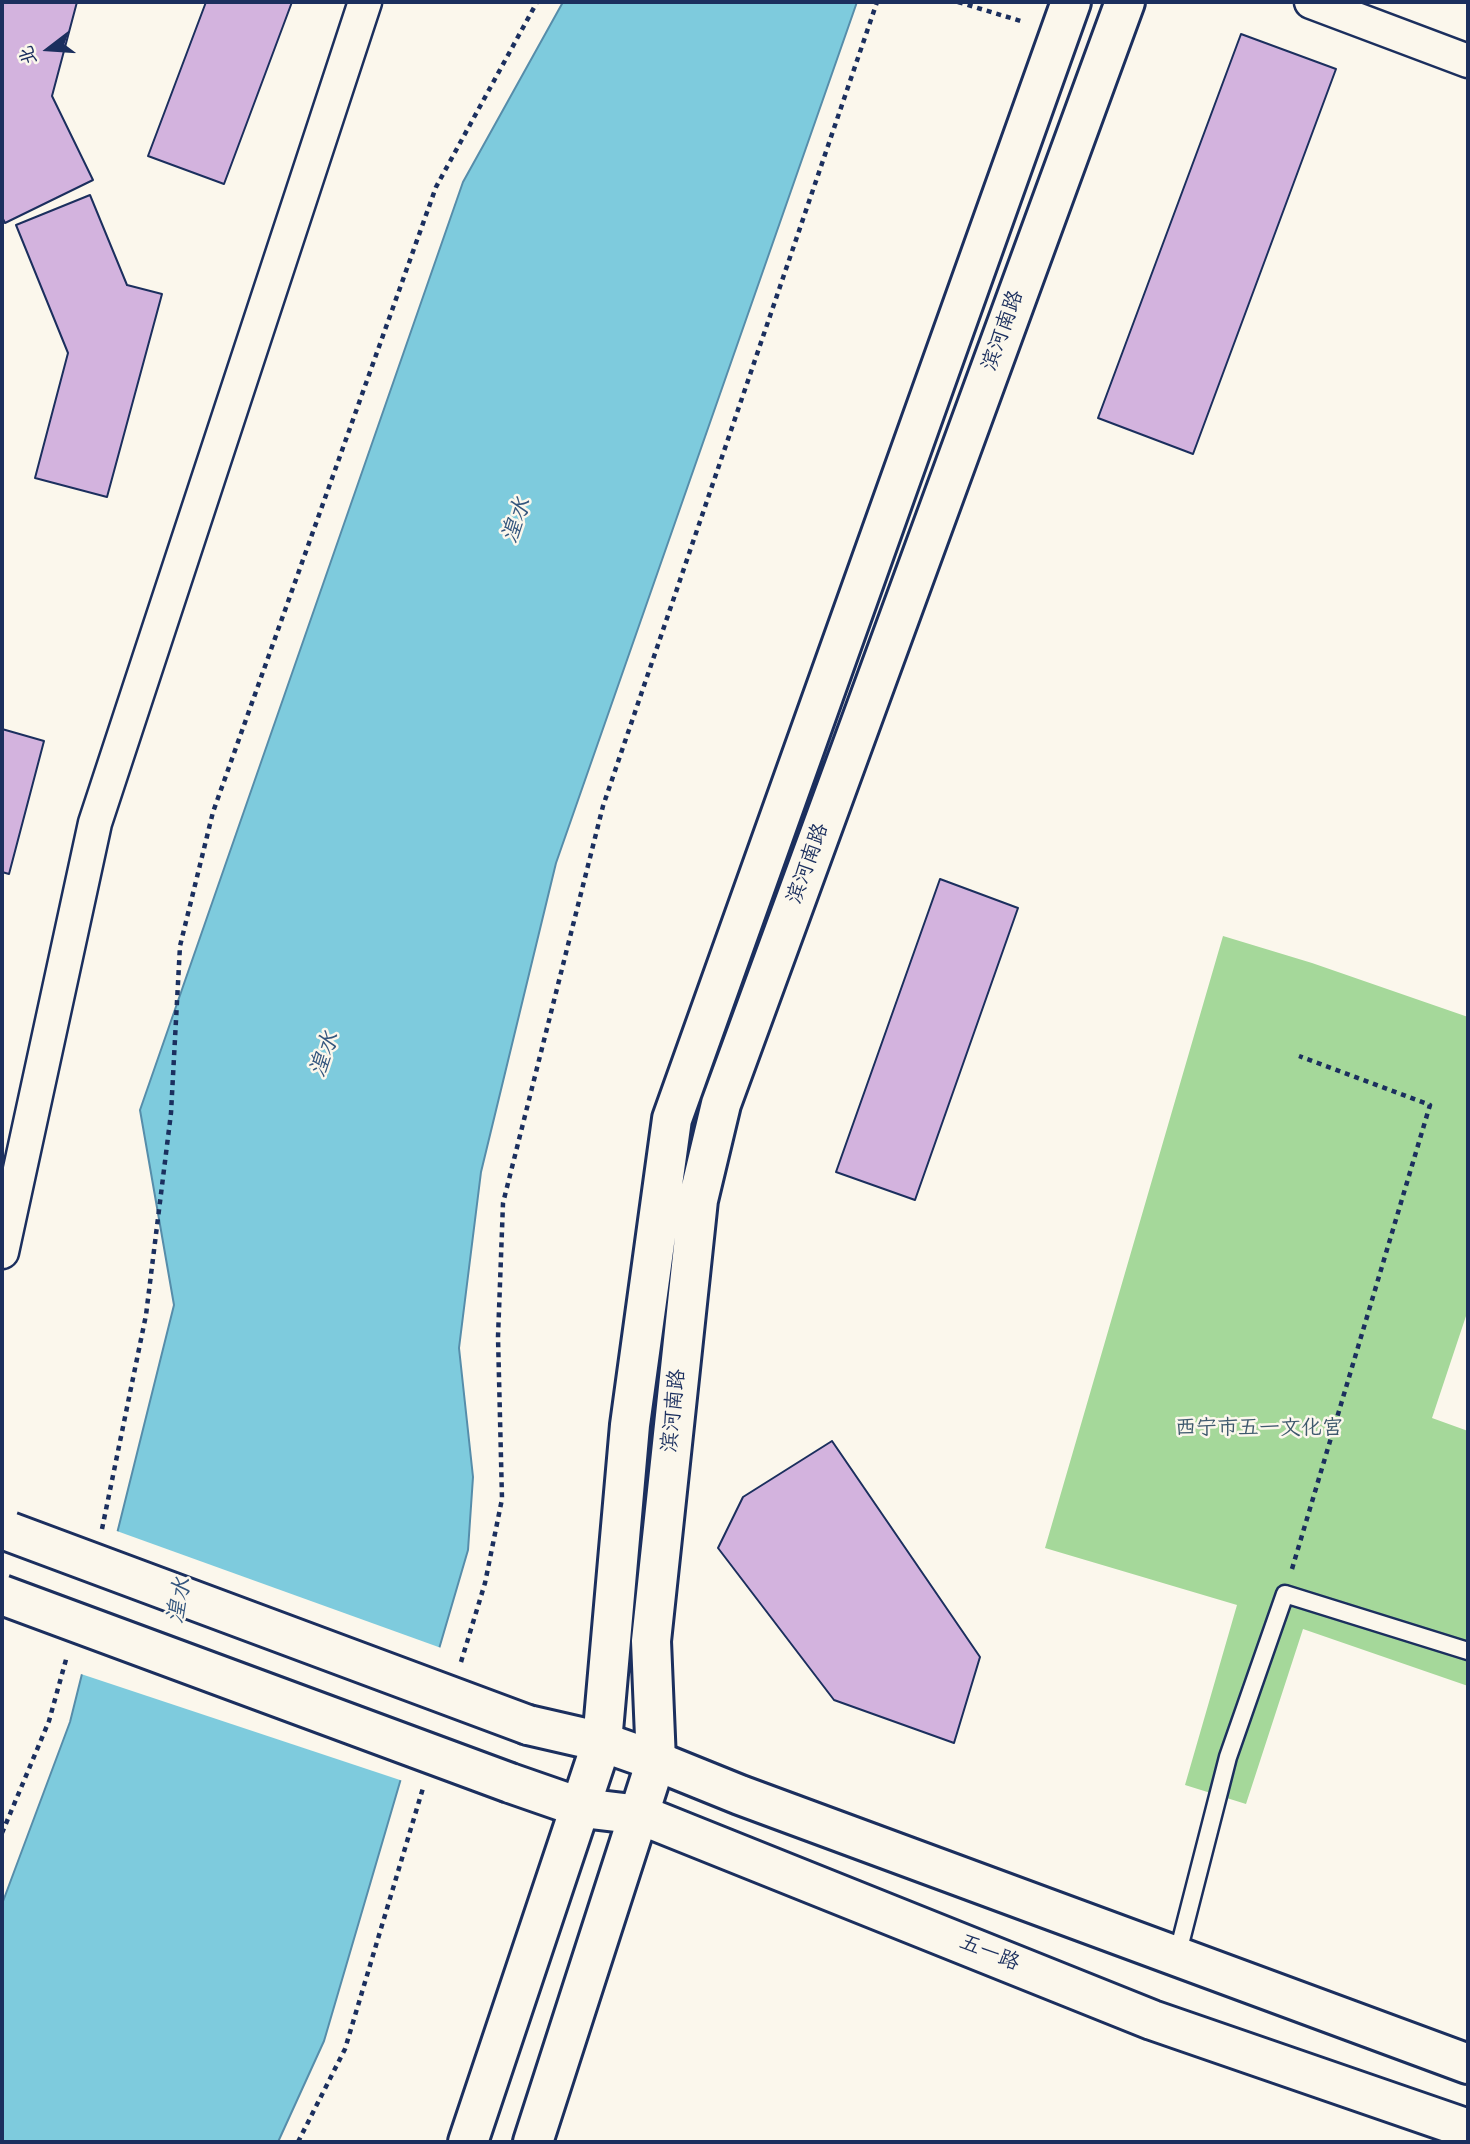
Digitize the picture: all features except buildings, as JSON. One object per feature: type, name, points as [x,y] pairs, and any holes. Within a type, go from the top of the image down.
[{"type":"main road","name":"滨河南路","points":[[533,2142],[641,1815],[656,1760],[651,1641],[698,1200],[721,1104],[1125,2]]},
{"type":"main road","points":[[468,2142],[582,1808],[601,1742],[629,1425],[672,1119],[1066,18]]},
{"type":"main road","points":[[6,1531],[528,1725],[601,1742],[656,1760],[740,1795],[1468,2064]]},
{"type":"main road","name":"五一路","points":[[2,1595],[582,1808],[641,1815],[1152,2020],[1468,2129]]},
{"type":"street","points":[[2,1252],[94,823],[365,2]]},
{"type":"street","points":[[1311,2],[1468,61]]},
{"type":"lane","points":[[1177,1956],[1228,1757],[1285,1594],[1468,1651]]},
{"type":"path","points":[[100,1536],[146,1315],[171,1113],[180,946],[212,812],[436,187],[537,2]]},
{"type":"path","points":[[457,1676],[485,1583],[502,1499],[498,1337],[503,1203],[603,806],[877,2]]},
{"type":"path","points":[[958,2],[1066,18]]},
{"type":"path","points":[[1285,1594],[1430,1105],[1299,1056]]},
{"type":"path","points":[[2,1833],[49,1721],[67,1655]]},
{"type":"path","points":[[298,2142],[345,2049],[425,1783]]},
{"type":"green space","name":"西宁市五一文化宫","points":[[1223,936],[1312,963],[1468,1017],[1468,1310],[1432,1418],[1468,1431],[1468,1686],[1303,1629],[1246,1804],[1185,1785],[1237,1605],[1045,1548]]},
{"type":"water","name":"湟水","points":[[563,2],[857,2],[556,863],[481,1172],[459,1348],[473,1477],[468,1550],[324,2041],[278,2142],[2,2142],[2,1904],[70,1722],[174,1305],[140,1110],[463,182]]},
{"type":"pier","points":[[114,1530],[444,1649],[406,1782],[78,1673]]}]
